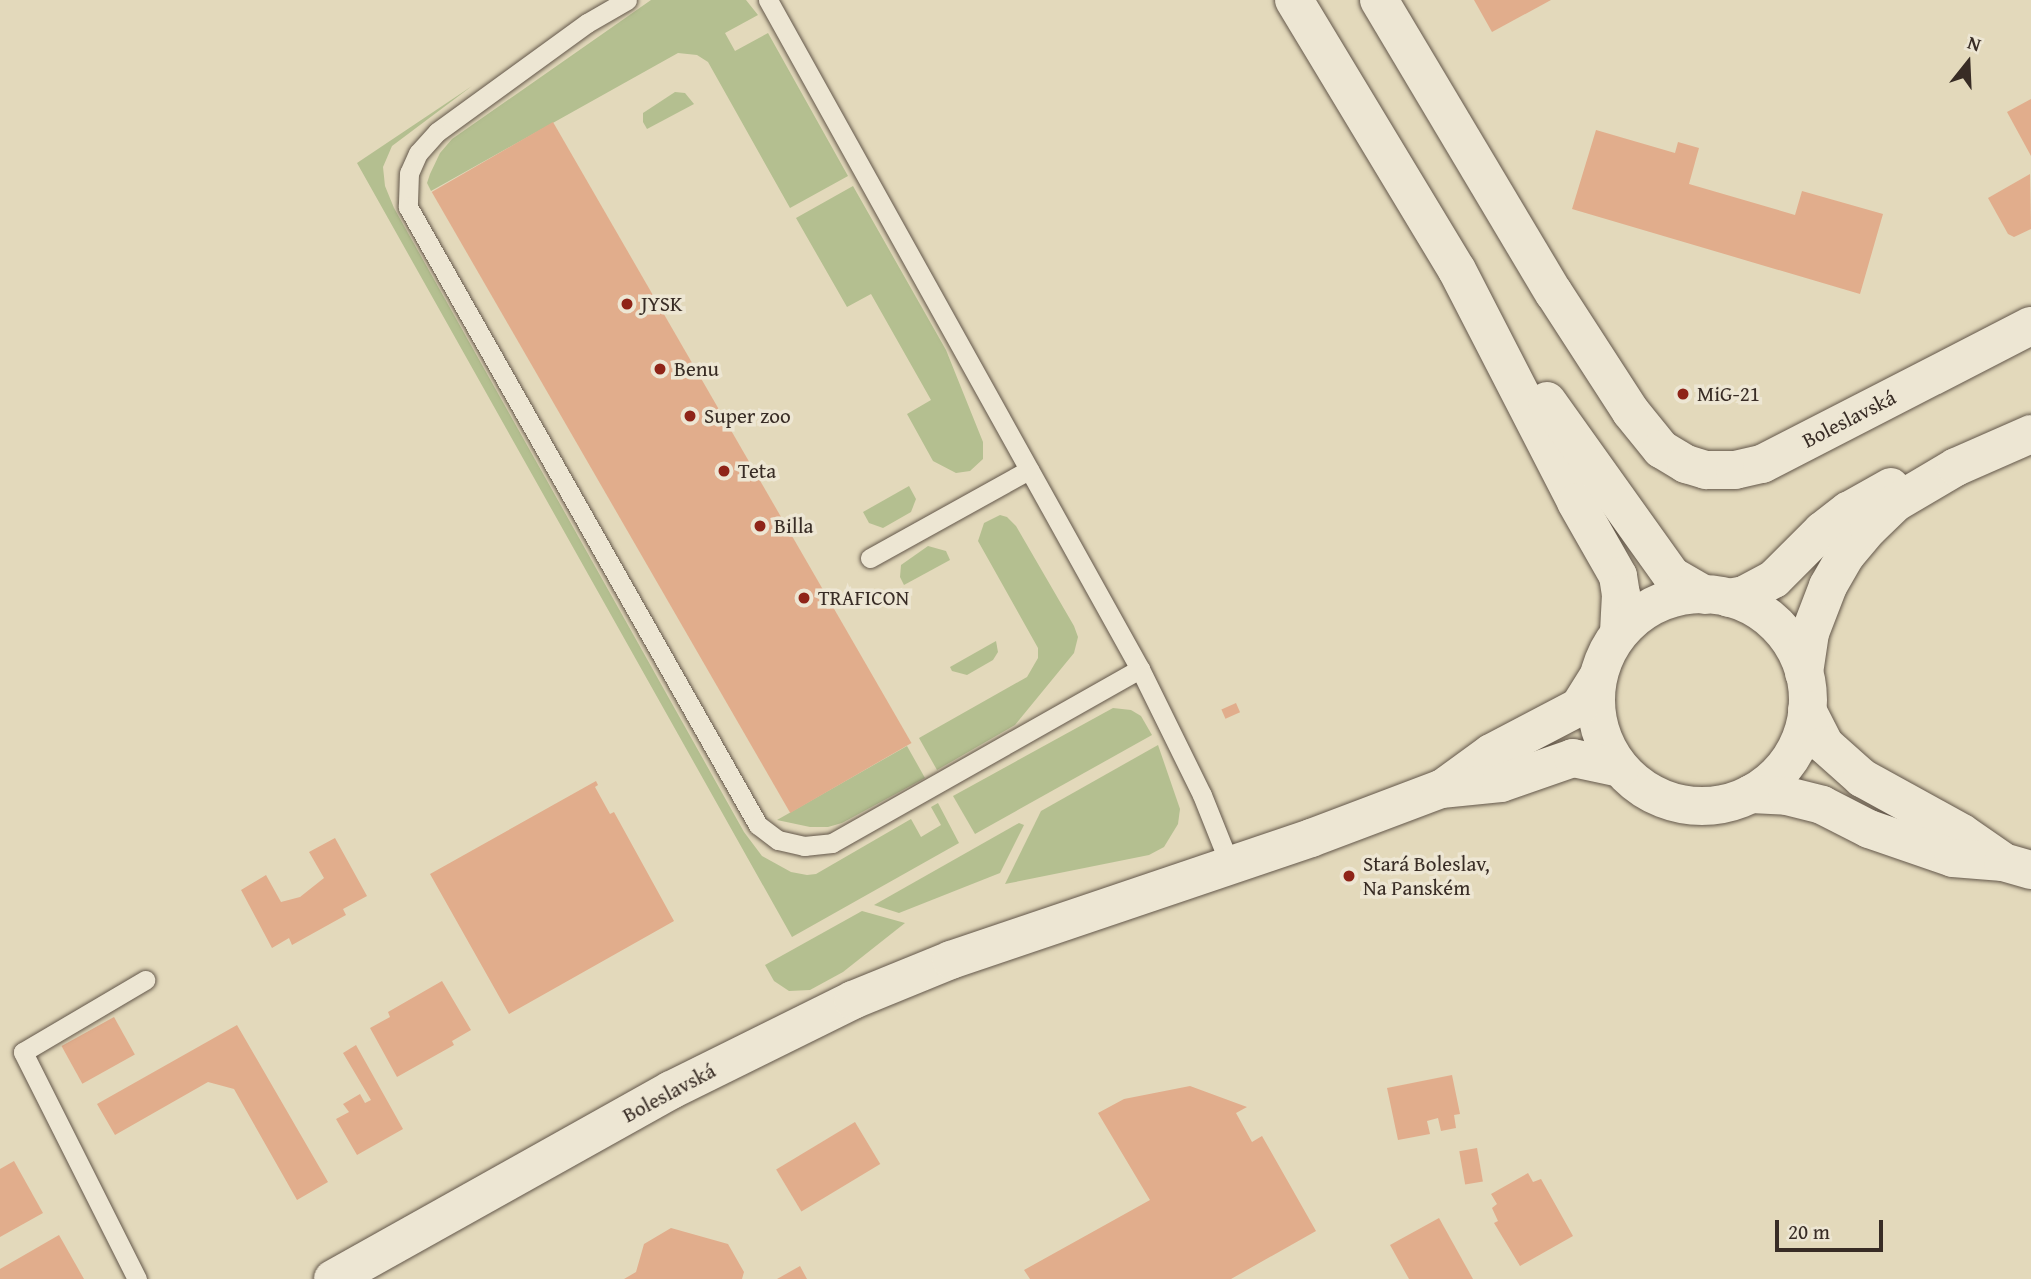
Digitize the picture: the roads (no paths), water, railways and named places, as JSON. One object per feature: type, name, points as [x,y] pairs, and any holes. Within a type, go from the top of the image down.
[{"type":"main road","points":[[1294,0],[1457,270],[1604,484],[1672,576],[1717,596],[1746,604],[1777,625],[1798,656],[1806,691],[1825,745],[1862,778],[2017,866]]},
{"type":"main road","name":"Boleslavská","points":[[1379,0],[1554,293],[1631,412],[1661,449],[1686,464],[1706,470],[1735,470],[1762,464],[2031,326]]},
{"type":"main road","points":[[1457,270],[1576,502],[1618,576],[1621,594],[1619,633]]},
{"type":"main road","points":[[1956,467],[1915,478],[1876,493],[1822,531],[1774,579],[1744,595],[1681,596],[1637,616],[1619,633],[1606,654],[1598,677],[1595,702],[1599,726],[1607,748],[1620,768],[1636,784],[1678,804],[1703,806],[1728,803],[1751,794],[1772,780],[1789,761],[1804,728],[1810,632],[1818,609],[1846,555],[1895,503],[1956,467],[2031,435]]},
{"type":"main road","points":[[1441,789],[1491,753],[1579,707],[1598,677]]},
{"type":"main road","points":[[1441,789],[1501,783],[1573,758],[1620,768]]},
{"type":"main road","name":"Boleslavská","points":[[333,1279],[683,1084],[853,1000],[1019,937],[1441,789]]},
{"type":"main road","points":[[1751,794],[1787,796],[1822,805],[1869,829],[1953,858],[2017,866]]},
{"type":"lane","points":[[627,0],[587,23],[437,132],[418,153],[409,173],[408,207],[758,825],[778,840],[804,846],[832,843],[1140,669]]},
{"type":"lane","points":[[768,0],[1140,669],[1192,774],[1230,865]]},
{"type":"lane","points":[[870,558],[1029,470]]},
{"type":"lane","points":[[137,1279],[23,1052],[145,980]]},
{"type":"place","name":"JYSK","points":[[627,304]]},
{"type":"place","name":"Benu","points":[[660,369]]},
{"type":"place","name":"MiG-21","points":[[1683,394]]},
{"type":"place","name":"Super zoo","points":[[690,416]]},
{"type":"place","name":"Teta","points":[[724,471]]},
{"type":"place","name":"Billa","points":[[760,526]]},
{"type":"place","name":"TRAFICON","points":[[804,598]]},
{"type":"place","name":"Stará Boleslav, Na Panském","points":[[1349,876]]}]
